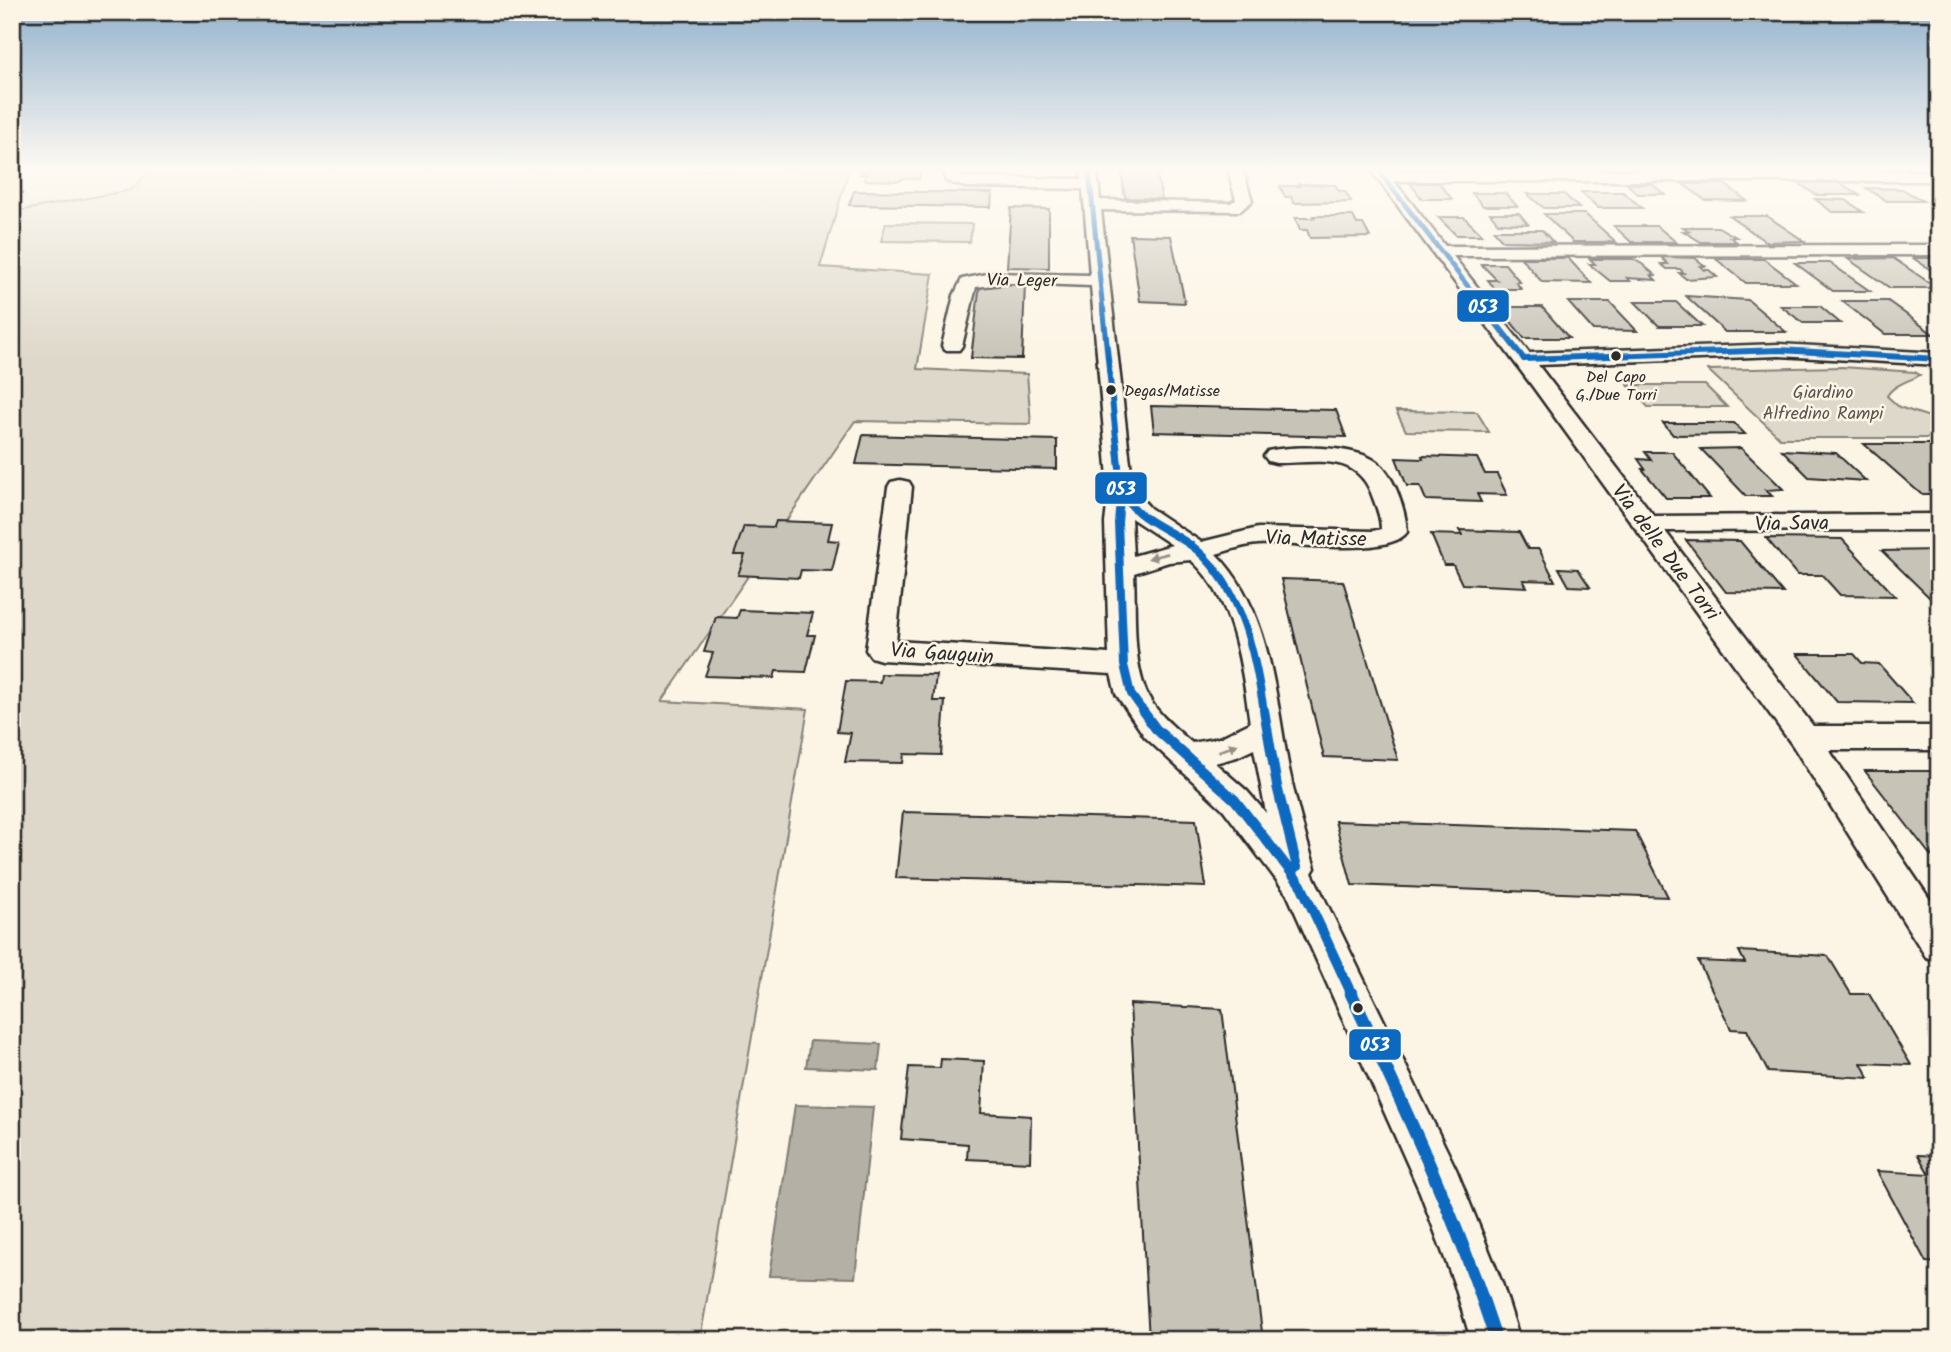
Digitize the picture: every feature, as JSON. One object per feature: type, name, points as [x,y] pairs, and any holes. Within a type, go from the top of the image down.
[{"type":"street","points":[[1095,233],[1121,489],[1118,523],[1124,665],[1128,687],[1142,713],[1235,800],[1265,835],[1301,885]]},
{"type":"street","name":"Via delle Due Torri","points":[[1426,233],[1524,359],[1804,738],[1939,945]]},
{"type":"street","points":[[1440,251],[1939,250]]},
{"type":"street","name":"Via Leger","points":[[952,346],[966,289],[976,280],[1000,278],[1100,281]]},
{"type":"street","points":[[1524,359],[1779,350],[1939,359]]},
{"type":"street","name":"Via Matisse","points":[[1199,551],[1233,540],[1258,536],[1373,539],[1387,537],[1394,532],[1394,523],[1375,474],[1368,467],[1340,458],[1276,456]]},
{"type":"street","name":"Via Gauguin","points":[[900,487],[881,650],[1124,665]]},
{"type":"street","points":[[1121,489],[1131,505],[1146,517],[1199,551],[1223,580],[1241,619],[1250,647],[1280,802],[1301,885],[1440,1185],[1478,1283],[1496,1340]]},
{"type":"street","name":"Via Sava","points":[[1646,524],[1939,522]]},
{"type":"street","points":[[1120,569],[1166,554],[1199,551]]},
{"type":"street","points":[[1186,756],[1226,749],[1266,728]]},
{"type":"street","points":[[1804,738],[1939,738]]},
{"type":"green space","points":[[12,233],[830,233],[820,267],[933,274],[917,369],[1027,374],[1031,424],[855,421],[662,701],[808,709],[700,1340],[12,1340]]},
{"type":"green space","points":[[883,233],[971,233],[970,242],[881,241]]},
{"type":"green space","name":"Giardino Alfredino Rampi","points":[[1842,367],[1915,372],[1920,375],[1898,386],[1887,396],[1899,407],[1939,420],[1939,438],[1780,438],[1708,370]]},
{"type":"green space","points":[[1628,385],[1705,385],[1727,407],[1648,407]]},
{"type":"green space","points":[[1396,411],[1477,412],[1489,432],[1406,431]]},
{"type":"shaded area","points":[[810,1041],[881,1044],[878,1070],[806,1067]]},
{"type":"shaded area","points":[[795,1105],[873,1107],[855,1278],[769,1276]]},
{"type":"building","points":[[1009,233],[1049,233],[1049,268],[1007,267]]},
{"type":"building","points":[[1308,233],[1368,233],[1370,237],[1310,238]]},
{"type":"building","points":[[1454,233],[1482,235],[1456,235]]},
{"type":"building","points":[[1496,233],[1545,233],[1553,242],[1503,241]]},
{"type":"building","points":[[1564,233],[1606,233],[1616,242],[1573,242]]},
{"type":"building","points":[[1622,233],[1665,233],[1676,242],[1631,242]]},
{"type":"building","points":[[1686,233],[1729,233],[1736,237],[1730,237],[1737,242],[1701,242]]},
{"type":"building","points":[[1754,233],[1792,233],[1804,241],[1766,242]]},
{"type":"building","points":[[1130,235],[1171,236],[1185,303],[1140,301]]},
{"type":"building","points":[[1661,257],[1695,258],[1705,266],[1700,266],[1717,277],[1686,279],[1679,273],[1684,273],[1680,269],[1667,269],[1661,264],[1668,264]]},
{"type":"building","points":[[1521,258],[1568,258],[1591,283],[1542,282]]},
{"type":"building","points":[[1893,258],[1937,288],[1890,288],[1848,259]]},
{"type":"building","points":[[1913,258],[1939,258],[1939,272],[1934,272]]},
{"type":"building","points":[[1590,259],[1633,259],[1655,275],[1651,275],[1656,280],[1627,278],[1630,281],[1610,281],[1589,264],[1595,264]]},
{"type":"building","points":[[1716,259],[1764,259],[1796,283],[1746,283]]},
{"type":"building","points":[[1795,263],[1830,263],[1870,291],[1833,291]]},
{"type":"building","points":[[1481,264],[1505,264],[1520,282],[1516,282],[1521,289],[1495,289],[1488,280],[1497,280]]},
{"type":"building","points":[[980,283],[1025,284],[1022,359],[971,358]]},
{"type":"building","points":[[1686,296],[1748,300],[1786,332],[1725,332]]},
{"type":"building","points":[[1842,301],[1888,301],[1933,334],[1885,334]]},
{"type":"building","points":[[1568,302],[1610,302],[1637,331],[1593,330]]},
{"type":"building","points":[[1635,302],[1676,302],[1702,326],[1659,326]]},
{"type":"building","points":[[1781,306],[1820,306],[1840,323],[1803,323]]},
{"type":"building","points":[[1499,307],[1542,307],[1569,338],[1524,338]]},
{"type":"building","points":[[1151,406],[1336,410],[1346,437],[1154,432]]},
{"type":"building","points":[[1663,423],[1734,423],[1745,434],[1673,435]]},
{"type":"building","points":[[863,435],[1057,440],[1057,469],[856,464]]},
{"type":"building","points":[[1864,444],[1939,444],[1939,494],[1921,494]]},
{"type":"building","points":[[1741,448],[1783,489],[1766,490],[1772,496],[1746,496],[1701,449]]},
{"type":"building","points":[[1782,450],[1836,453],[1866,481],[1809,477]]},
{"type":"building","points":[[1645,452],[1672,452],[1710,498],[1666,498],[1642,469],[1645,469],[1638,459],[1651,460]]},
{"type":"building","points":[[1422,456],[1477,458],[1485,474],[1497,474],[1507,495],[1477,494],[1481,502],[1426,500],[1420,486],[1407,486],[1396,458],[1423,459]]},
{"type":"building","points":[[776,521],[832,523],[828,540],[839,541],[832,571],[801,570],[799,578],[738,575],[745,555],[734,555],[744,526],[774,527]]},
{"type":"building","points":[[1459,530],[1519,532],[1528,549],[1539,549],[1555,581],[1523,580],[1527,587],[1462,584],[1453,565],[1444,565],[1431,534],[1462,535]]},
{"type":"building","points":[[1766,538],[1842,539],[1895,596],[1840,595],[1822,575],[1797,575]]},
{"type":"building","points":[[1686,540],[1740,541],[1783,593],[1726,592]]},
{"type":"building","points":[[1939,550],[1939,601],[1933,601],[1882,551]]},
{"type":"building","points":[[1559,568],[1578,569],[1590,587],[1569,586]]},
{"type":"building","points":[[1281,579],[1343,581],[1398,760],[1324,757]]},
{"type":"building","points":[[740,610],[813,613],[807,635],[815,635],[806,672],[776,671],[774,678],[705,676],[713,653],[704,652],[716,617],[737,618]]},
{"type":"building","points":[[1797,654],[1854,654],[1862,663],[1879,664],[1913,703],[1837,702]]},
{"type":"building","points":[[881,674],[936,675],[933,701],[945,701],[941,755],[904,754],[903,763],[845,762],[851,733],[837,732],[846,681],[880,682]]},
{"type":"building","points":[[1865,771],[1939,771],[1939,855],[1931,856]]},
{"type":"building","points":[[903,812],[1196,820],[1206,887],[896,878]]},
{"type":"building","points":[[1335,821],[1635,831],[1668,897],[1352,885]]},
{"type":"building","points":[[1739,951],[1828,956],[1851,994],[1869,994],[1911,1065],[1861,1063],[1869,1078],[1768,1072],[1747,1030],[1731,1029],[1698,961],[1745,963]]},
{"type":"building","points":[[1130,1004],[1222,1009],[1263,1340],[1149,1340]]},
{"type":"building","points":[[941,1059],[984,1061],[981,1113],[1031,1116],[1030,1162],[967,1159],[968,1144],[901,1139],[909,1067],[940,1068]]},
{"type":"building","points":[[1918,1155],[1939,1156],[1939,1263],[1926,1262],[1877,1171],[1929,1174]]},
{"type":"transit line","name":"053","points":[[1095,233],[1121,489],[1118,523],[1124,665],[1131,694],[1156,729],[1235,800],[1301,885],[1440,1185],[1478,1283],[1496,1340]]},
{"type":"transit line","name":"053","points":[[1427,233],[1524,359]]},
{"type":"transit line","name":"053","points":[[1524,359],[1779,350],[1939,359]]},
{"type":"transit line","name":"053","points":[[1117,445],[1118,472],[1125,497],[1145,518],[1201,554],[1221,579],[1239,612],[1253,652],[1274,772],[1297,867]]},
{"type":"place","name":"Del Capo G./Due Torri","points":[[1616,356]]},
{"type":"place","name":"Degas/Matisse","points":[[1111,390]]}]
